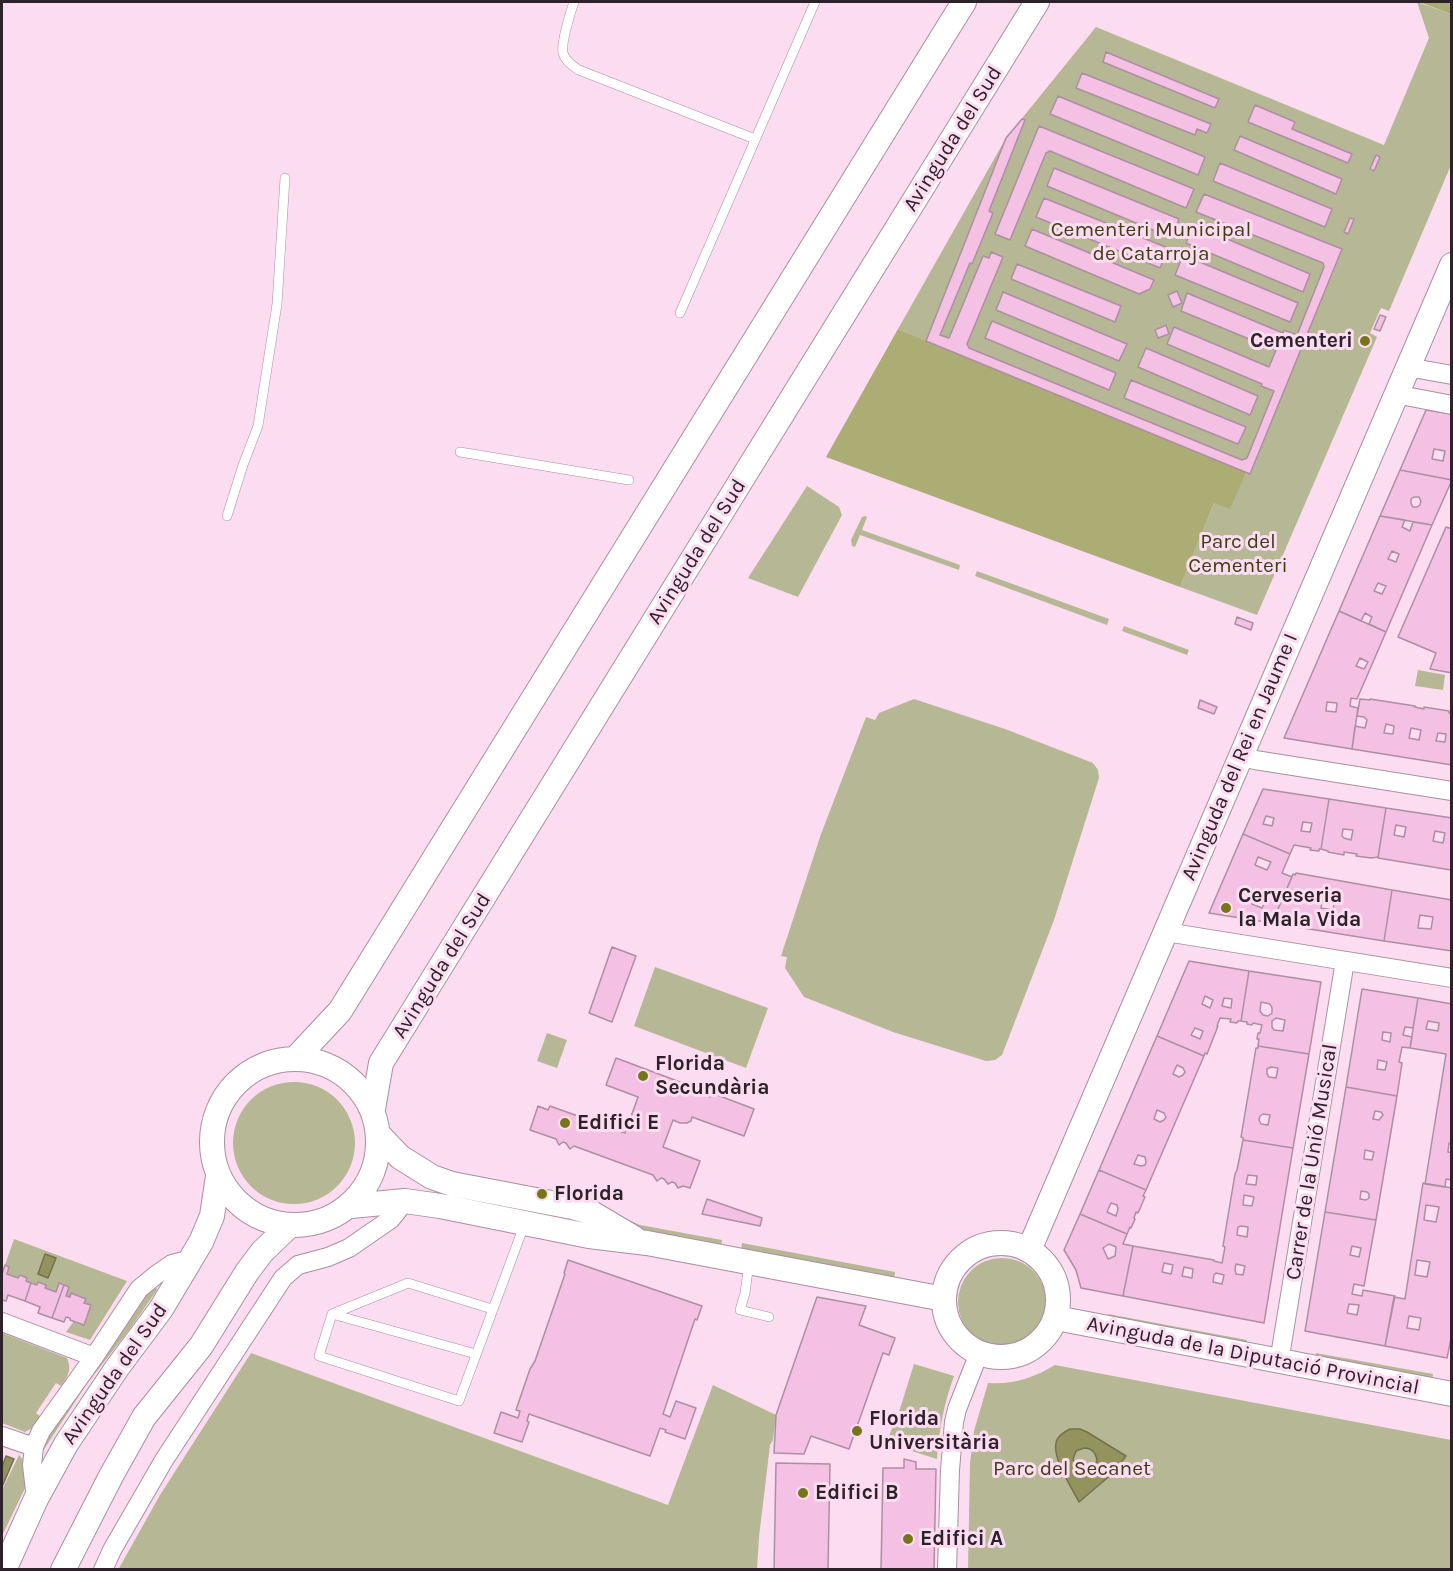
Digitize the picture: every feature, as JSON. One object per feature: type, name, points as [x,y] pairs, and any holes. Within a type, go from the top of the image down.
[{"type":"main road","points":[[296,1058],[339,1011],[964,2]]},
{"type":"main road","name":"Avinguda del Sud","points":[[373,1109],[381,1063],[1037,2]]},
{"type":"main road","name":"Avinguda del Rei en Jaume I","points":[[1029,1250],[1452,265]]},
{"type":"main road","points":[[296,1058],[320,1062],[342,1072],[360,1088],[373,1109],[379,1135],[378,1159],[369,1182],[351,1206],[335,1216],[313,1224],[289,1226],[267,1221],[247,1211],[230,1195],[218,1176],[212,1157],[211,1137],[215,1117],[228,1092],[249,1072],[271,1062],[296,1058]]},
{"type":"main road","points":[[379,1135],[400,1157],[432,1177],[452,1184],[590,1212],[621,1231],[648,1243]]},
{"type":"main road","name":"Avinguda del Sud","points":[[4,1569],[36,1498],[66,1444],[117,1368],[161,1309],[192,1259],[212,1216],[218,1176]]},
{"type":"main road","points":[[351,1206],[405,1201],[440,1206],[588,1236],[648,1243],[944,1299]]},
{"type":"main road","points":[[63,1569],[144,1418],[201,1346],[262,1252],[289,1226]]},
{"type":"main road","points":[[996,1243],[1013,1244],[1029,1250],[1044,1263],[1055,1279],[1058,1305],[1051,1329],[1034,1347],[1023,1353],[1007,1357],[994,1357],[979,1353],[965,1345],[949,1324],[945,1312],[944,1299],[947,1282],[954,1268],[980,1247],[996,1243]]},
{"type":"main road","name":"Avinguda de la Diputació Provincial","points":[[1056,1318],[1452,1394]]},
{"type":"street","points":[[1407,367],[1452,375]]},
{"type":"street","points":[[1395,394],[1452,405]]},
{"type":"street","points":[[1241,756],[1452,791]]},
{"type":"street","points":[[1166,932],[1452,978]]},
{"type":"street","name":"Carrer de la Unió Musical","points":[[1279,1362],[1345,962]]},
{"type":"street","points":[[103,1569],[164,1460],[283,1278],[298,1265],[328,1257],[349,1248],[391,1218],[405,1201]]},
{"type":"street","points":[[36,1498],[32,1465],[34,1448],[41,1431],[139,1290],[172,1264],[192,1259]]},
{"type":"street","points":[[2,1322],[94,1357]]},
{"type":"street","points":[[947,1569],[954,1422],[979,1353]]},
{"type":"street","points":[[2,1436],[34,1448]]},
{"type":"lane","points":[[574,2],[563,55],[569,64],[579,70],[755,139]]},
{"type":"lane","points":[[680,313],[815,2]]},
{"type":"lane","points":[[227,516],[258,426],[277,303],[285,178]]},
{"type":"lane","points":[[460,452],[629,480]]},
{"type":"lane","points":[[332,1314],[319,1356],[459,1401],[525,1223]]},
{"type":"lane","points":[[749,1263],[740,1310],[769,1317]]},
{"type":"lane","points":[[332,1314],[408,1283],[492,1309]]},
{"type":"lane","points":[[332,1314],[476,1354]]},
{"type":"green space","name":"Cementeri Municipal de Catarroja","points":[[1417,2],[1451,14],[1451,165],[1389,311],[1381,308],[1370,333],[1377,337],[1257,615],[1180,587],[1214,503],[1245,472],[898,329],[1006,138],[1096,27],[1384,145],[1429,38]]},
{"type":"green space","points":[[1419,2],[1451,2],[1451,14]]},
{"type":"green space","points":[[898,329],[1246,472],[1230,509],[1214,503],[1180,587],[826,457]]},
{"type":"green space","points":[[807,486],[839,507],[842,515],[798,597],[748,578]]},
{"type":"green space","points":[[862,517],[867,517],[862,530],[960,565],[959,570],[860,535],[855,547],[852,546],[851,540]]},
{"type":"green space","points":[[977,571],[1109,619],[1107,625],[975,576]]},
{"type":"green space","points":[[1124,626],[1189,650],[1187,655],[1122,631]]},
{"type":"green space","points":[[1418,670],[1445,675],[1443,690],[1415,686]]},
{"type":"green space","points":[[914,699],[1005,729],[1093,763],[1098,770],[1099,778],[1054,920],[1002,1055],[995,1060],[986,1061],[893,1032],[804,997],[785,968],[787,957],[781,956],[821,834],[866,717],[875,720],[879,713]]},
{"type":"green space","points":[[655,967],[768,1008],[746,1068],[634,1026]]},
{"type":"green space","points":[[547,1033],[567,1040],[557,1068],[537,1061]]},
{"type":"green space","points":[[294,1082],[317,1087],[337,1100],[350,1120],[355,1143],[350,1166],[337,1186],[317,1199],[294,1204],[271,1199],[251,1186],[238,1166],[233,1143],[238,1120],[251,1100],[271,1087]]},
{"type":"green space","points":[[595,1206],[640,1225],[722,1240],[721,1247],[649,1234]]},
{"type":"green space","points":[[14,1239],[127,1281],[90,1340],[66,1332],[74,1321],[84,1325],[90,1305],[84,1303],[85,1299],[72,1293],[70,1297],[66,1296],[69,1287],[60,1283],[56,1292],[45,1288],[46,1285],[39,1282],[37,1285],[26,1281],[27,1278],[20,1275],[18,1278],[7,1274],[9,1267],[5,1265]]},
{"type":"green space","points":[[742,1243],[895,1272],[894,1280],[741,1251]]},
{"type":"green space","points":[[993,1258],[1011,1258],[1027,1265],[1039,1277],[1046,1293],[1046,1311],[1039,1327],[1027,1339],[1011,1346],[993,1346],[977,1339],[965,1327],[958,1311],[958,1293],[965,1277],[977,1265]]},
{"type":"green space","points":[[155,1285],[157,1290],[86,1385],[43,1451],[49,1433],[147,1289]]},
{"type":"green space","points":[[1108,1314],[1247,1340],[1246,1346],[1107,1321]]},
{"type":"green space","points":[[2,1333],[67,1358],[68,1362],[69,1369],[66,1379],[61,1386],[56,1383],[36,1413],[41,1417],[34,1427],[25,1432],[2,1423]]},
{"type":"green space","points":[[251,1353],[668,1505],[713,1385],[776,1415],[773,1440],[770,1445],[757,1569],[118,1570],[160,1495]]},
{"type":"green space","points":[[1316,1353],[1433,1374],[1432,1381],[1315,1360]]},
{"type":"green space","points":[[914,1364],[954,1376],[942,1417],[937,1459],[886,1443],[899,1412]]},
{"type":"green space","name":"Parc del Secanet","points":[[1055,1365],[1451,1440],[1451,1569],[968,1570],[970,1463],[974,1431],[988,1383],[1023,1380]]},
{"type":"green space","points":[[19,1455],[24,1461],[26,1486],[2,1536],[2,1490]]},
{"type":"shaded area","points":[[45,1254],[56,1258],[48,1278],[38,1274]]},
{"type":"shaded area","points":[[1070,1429],[1087,1432],[1126,1456],[1113,1473],[1079,1502],[1062,1470],[1056,1452],[1058,1438]],"holes":[[[1084,1448],[1093,1452],[1097,1461],[1092,1469],[1084,1471],[1076,1467],[1073,1459],[1076,1451]]]},
{"type":"shaded area","points":[[6,1456],[14,1459],[2,1487],[2,1467]]},
{"type":"building","points":[[1106,52],[1219,99],[1215,108],[1103,62]]},
{"type":"building","points":[[1082,73],[1211,124],[1207,133],[1197,129],[1195,135],[1076,88]]},
{"type":"building","points":[[1058,96],[1205,157],[1198,175],[1050,114]]},
{"type":"building","points":[[1255,105],[1295,122],[1292,129],[1352,154],[1348,163],[1248,122]]},
{"type":"building","points":[[1022,119],[1025,120],[989,211],[993,213],[940,335],[949,338],[983,256],[989,258],[991,252],[1003,257],[967,344],[969,348],[1242,460],[1247,458],[1274,391],[1167,344],[1174,327],[1269,367],[1276,350],[1181,311],[1187,293],[1283,333],[1284,330],[1297,335],[1324,267],[1323,263],[1196,212],[1204,194],[1342,249],[1250,474],[926,341],[1006,138]]},
{"type":"building","points":[[1039,126],[1194,189],[1186,208],[1050,151],[1046,153],[1010,240],[995,234]]},
{"type":"building","points":[[1240,136],[1342,179],[1336,194],[1234,150]]},
{"type":"building","points":[[1376,155],[1380,157],[1374,171],[1370,169]]},
{"type":"building","points":[[1220,163],[1332,209],[1325,227],[1213,181]]},
{"type":"building","points":[[1054,168],[1179,219],[1172,238],[1047,186]]},
{"type":"building","points":[[1044,198],[1168,248],[1160,268],[1036,217]]},
{"type":"building","points":[[1350,218],[1354,219],[1348,234],[1344,232]]},
{"type":"building","points":[[1194,225],[1310,274],[1303,292],[1186,243]]},
{"type":"building","points":[[1032,229],[1154,280],[1150,289],[1139,294],[1025,246]]},
{"type":"building","points":[[1183,255],[1298,303],[1290,322],[1175,275]]},
{"type":"building","points":[[1017,264],[1121,306],[1115,322],[1011,279]]},
{"type":"building","points":[[1177,291],[1182,303],[1173,307],[1168,295]]},
{"type":"building","points":[[1003,292],[1127,344],[1119,361],[996,310]]},
{"type":"building","points":[[1380,315],[1386,317],[1380,331],[1374,329]]},
{"type":"building","points":[[992,321],[1116,373],[1109,390],[985,338]]},
{"type":"building","points":[[1166,325],[1169,334],[1158,338],[1155,330]]},
{"type":"building","points":[[1146,348],[1258,396],[1250,415],[1138,367]]},
{"type":"building","points":[[1131,380],[1246,427],[1238,444],[1124,398]]},
{"type":"building","points":[[1426,410],[1452,414],[1452,480],[1400,470]],"holes":[[[1434,449],[1445,451],[1443,461],[1432,459]]]},
{"type":"building","points":[[1400,470],[1452,480],[1432,525],[1380,516]],"holes":[[[1419,497],[1420,505],[1413,507],[1411,499]]]},
{"type":"building","points":[[1380,516],[1405,520],[1402,527],[1410,531],[1413,522],[1432,525],[1386,632],[1369,624],[1372,617],[1365,613],[1361,621],[1339,611]],"holes":[[[1392,551],[1399,554],[1396,562],[1388,559]],[[1378,583],[1386,586],[1382,594],[1374,591]]]},
{"type":"building","points":[[1446,527],[1452,529],[1452,673],[1430,669],[1436,653],[1398,637]]},
{"type":"building","points":[[1339,611],[1386,632],[1357,699],[1351,698],[1350,706],[1358,708],[1352,749],[1284,738]],"holes":[[[1360,658],[1368,662],[1364,669],[1356,666]],[[1327,702],[1337,703],[1336,712],[1326,711]]]},
{"type":"building","points":[[1237,617],[1253,623],[1251,630],[1235,624]]},
{"type":"building","points":[[1360,699],[1449,711],[1452,713],[1452,765],[1352,749],[1355,726],[1365,728],[1367,720],[1357,716]],"holes":[[[1386,724],[1394,726],[1393,734],[1384,733]],[[1411,728],[1421,730],[1419,740],[1409,738]],[[1438,733],[1446,734],[1445,742],[1436,741]]]},
{"type":"building","points":[[1200,700],[1217,707],[1214,714],[1198,708]]},
{"type":"building","points":[[1263,789],[1329,799],[1319,851],[1294,845],[1290,854],[1243,834]],"holes":[[[1266,816],[1274,818],[1272,826],[1263,824]],[[1303,822],[1312,823],[1310,832],[1301,831]]]},
{"type":"building","points":[[1329,799],[1386,808],[1378,857],[1356,856],[1357,854],[1344,852],[1344,855],[1321,849]],"holes":[[[1343,829],[1353,830],[1351,840],[1342,836]]]},
{"type":"building","points":[[1386,808],[1452,818],[1451,870],[1378,858]],"holes":[[[1396,825],[1406,827],[1404,837],[1394,835]],[[1435,831],[1445,833],[1443,843],[1433,841]]]},
{"type":"building","points":[[1243,834],[1290,854],[1282,873],[1292,877],[1272,923],[1209,913]],"holes":[[[1258,857],[1271,862],[1267,870],[1255,865]],[[1256,895],[1266,899],[1262,908],[1252,904]]]},
{"type":"building","points":[[1296,873],[1392,890],[1384,941],[1272,923],[1293,874]],"holes":[[[1290,890],[1300,892],[1299,902],[1289,900]],[[1323,895],[1335,897],[1333,910],[1321,908]]]},
{"type":"building","points":[[1392,890],[1452,900],[1452,951],[1384,941]],"holes":[[[1420,915],[1433,917],[1431,929],[1418,928]]]},
{"type":"building","points":[[612,947],[636,956],[612,1022],[589,1013]]},
{"type":"building","points":[[1189,961],[1249,971],[1241,1021],[1230,1022],[1231,1019],[1220,1018],[1207,1054],[1205,1053],[1204,1056],[1157,1036]],"holes":[[[1205,996],[1213,1000],[1210,1008],[1202,1004]],[[1224,998],[1232,999],[1231,1008],[1222,1006]],[[1195,1028],[1203,1031],[1200,1039],[1191,1035]]]},
{"type":"building","points":[[1249,971],[1321,982],[1309,1054],[1258,1046],[1258,1033],[1262,1025],[1253,1023],[1252,1025],[1241,1021]],"holes":[[[1261,1002],[1270,1004],[1272,1013],[1268,1016],[1263,1015],[1260,1011]],[[1276,1018],[1285,1020],[1283,1031],[1274,1030],[1272,1027],[1272,1021]]]},
{"type":"building","points":[[1362,989],[1418,998],[1413,1028],[1405,1027],[1403,1035],[1412,1037],[1410,1048],[1402,1047],[1397,1096],[1346,1087]],"holes":[[[1383,1032],[1391,1033],[1390,1042],[1382,1040]],[[1378,1060],[1387,1062],[1385,1070],[1377,1069]]]},
{"type":"building","points":[[1418,998],[1452,1004],[1452,1143],[1449,1143],[1448,1152],[1452,1153],[1452,1180],[1446,1179],[1445,1187],[1425,1184],[1446,1054],[1410,1048]],"holes":[[[1428,1021],[1439,1023],[1438,1031],[1426,1029]]]},
{"type":"building","points":[[1157,1036],[1204,1056],[1146,1190],[1099,1170]],"holes":[[[1177,1065],[1185,1072],[1179,1077],[1173,1074]],[[1157,1110],[1164,1113],[1166,1117],[1160,1122],[1154,1119]],[[1138,1155],[1145,1157],[1145,1165],[1134,1164]]]},
{"type":"building","points":[[1258,1046],[1309,1054],[1293,1148],[1243,1140],[1241,1137],[1256,1048]],"holes":[[[1278,1068],[1276,1078],[1269,1077],[1267,1074],[1267,1069]],[[1263,1114],[1270,1115],[1268,1125],[1261,1124],[1259,1120]]]},
{"type":"building","name":"Edifici E","points":[[616,1058],[704,1091],[702,1094],[710,1097],[712,1093],[754,1109],[744,1136],[692,1117],[687,1123],[673,1120],[663,1147],[700,1161],[690,1188],[683,1186],[678,1188],[675,1183],[668,1184],[661,1178],[657,1181],[653,1175],[574,1146],[570,1149],[563,1142],[559,1145],[556,1139],[530,1130],[538,1106],[548,1110],[550,1106],[625,1133],[638,1097],[606,1085]]},
{"type":"building","points":[[1346,1087],[1397,1096],[1376,1220],[1325,1212]],"holes":[[[1375,1111],[1383,1115],[1379,1120],[1373,1119]],[[1365,1150],[1374,1152],[1372,1160],[1364,1159]],[[1361,1191],[1369,1194],[1366,1200],[1360,1199]]]},
{"type":"building","points":[[1243,1140],[1293,1148],[1264,1323],[1123,1296],[1133,1246],[1222,1263]],"holes":[[[1248,1175],[1257,1176],[1256,1185],[1246,1184]],[[1244,1195],[1254,1197],[1252,1206],[1243,1205]],[[1238,1227],[1248,1227],[1247,1237],[1237,1235]],[[1164,1263],[1173,1265],[1171,1274],[1162,1272]],[[1236,1264],[1245,1266],[1243,1275],[1236,1274]],[[1184,1267],[1193,1269],[1192,1278],[1182,1276]],[[1216,1273],[1224,1275],[1222,1284],[1213,1282]]]},
{"type":"building","points":[[1099,1170],[1146,1190],[1143,1196],[1145,1197],[1127,1234],[1080,1214]],"holes":[[[1111,1203],[1117,1205],[1116,1216],[1107,1212]]]},
{"type":"building","points":[[1423,1183],[1452,1188],[1452,1334],[1447,1358],[1385,1346],[1394,1297],[1405,1299]],"holes":[[[1426,1205],[1439,1207],[1436,1222],[1424,1220]],[[1417,1260],[1430,1262],[1427,1277],[1415,1275]],[[1409,1316],[1421,1318],[1419,1330],[1407,1328]]]},
{"type":"building","points":[[707,1199],[762,1218],[760,1226],[702,1214]]},
{"type":"building","points":[[1325,1212],[1376,1220],[1364,1286],[1354,1284],[1352,1294],[1362,1296],[1363,1290],[1395,1296],[1385,1346],[1305,1331]],"holes":[[[1352,1246],[1361,1248],[1359,1257],[1350,1255]],[[1349,1304],[1359,1305],[1357,1315],[1347,1313]]]},
{"type":"building","points":[[1080,1214],[1127,1234],[1123,1244],[1133,1246],[1123,1296],[1081,1288],[1076,1270],[1064,1250]],"holes":[[[1109,1244],[1116,1247],[1115,1256],[1108,1259],[1103,1248]]]},
{"type":"building","points":[[568,1260],[702,1306],[697,1320],[695,1319],[663,1414],[670,1417],[676,1401],[696,1408],[685,1439],[660,1428],[650,1456],[529,1414],[527,1421],[529,1422],[522,1442],[494,1433],[501,1412],[518,1418],[520,1411],[516,1410],[535,1361]]},
{"type":"building","points":[[5,1265],[9,1267],[7,1274],[18,1278],[20,1275],[31,1283],[25,1301],[8,1295],[6,1301],[2,1300],[2,1274]]},
{"type":"building","points":[[38,1282],[46,1285],[45,1288],[56,1292],[59,1283],[64,1285],[52,1318],[38,1313],[40,1307],[25,1301],[31,1283],[37,1285]]},
{"type":"building","points":[[64,1285],[69,1287],[66,1296],[70,1297],[71,1293],[86,1299],[84,1303],[91,1305],[84,1325],[66,1317],[64,1322],[52,1318]]},
{"type":"building","points":[[817,1297],[866,1306],[859,1325],[895,1338],[889,1355],[883,1353],[849,1449],[811,1436],[804,1454],[774,1453],[776,1415]]},
{"type":"building","name":"Edifici A","points":[[904,1459],[916,1462],[916,1469],[936,1469],[934,1570],[881,1570],[883,1468],[904,1468]]},
{"type":"building","name":"Edifici B","points":[[776,1463],[830,1464],[828,1570],[774,1570]]},
{"type":"place","name":"Cementeri","points":[[1365,341]]},
{"type":"place","name":"Cerveseria la Mala Vida","points":[[1226,908]]},
{"type":"place","name":"Florida Secundària","points":[[643,1076]]},
{"type":"place","name":"Edifici E","points":[[565,1123]]},
{"type":"place","name":"Florida","points":[[542,1194]]},
{"type":"place","name":"Florida Universitària","points":[[857,1431]]},
{"type":"place","name":"Edifici B","points":[[803,1493]]},
{"type":"place","name":"Edifici A","points":[[908,1539]]},
{"type":"park label","name":"Parc del Cementeri","points":[[1238,554]]}]
